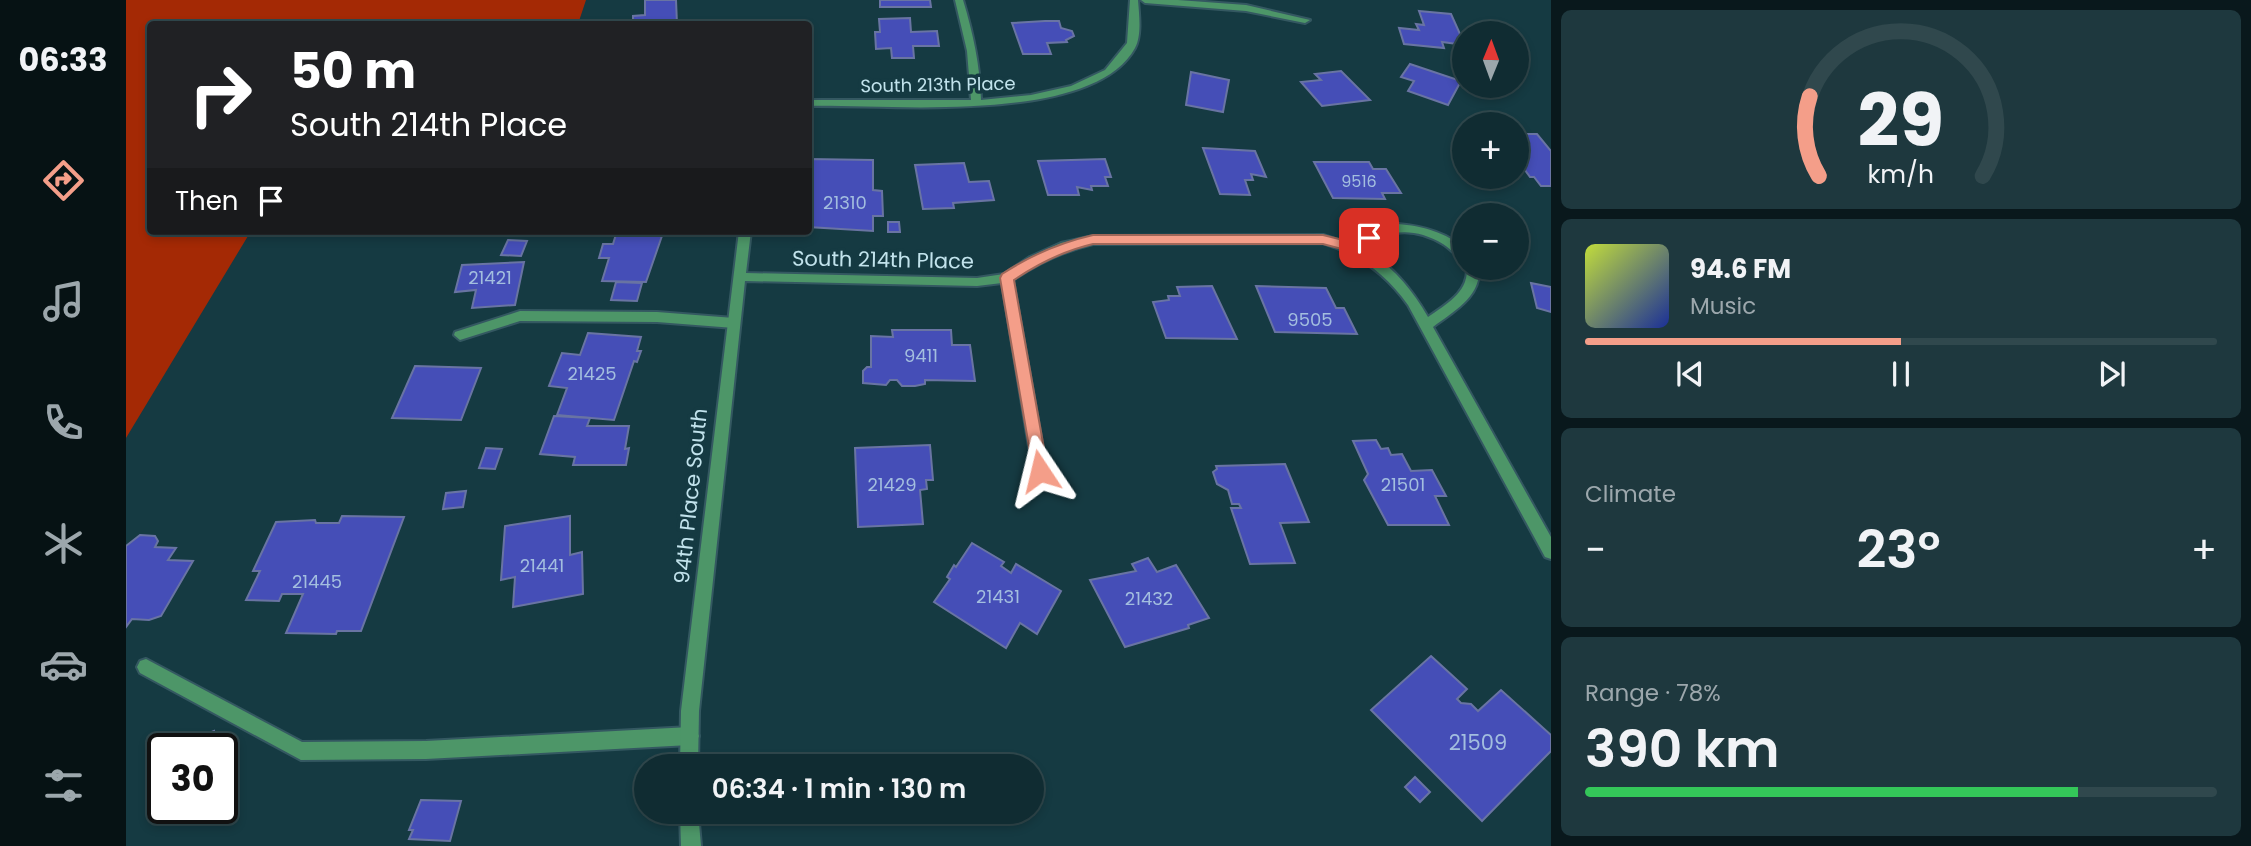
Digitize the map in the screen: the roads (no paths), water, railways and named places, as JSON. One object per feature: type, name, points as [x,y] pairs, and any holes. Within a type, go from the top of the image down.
[{"type":"street","points":[[959,0],[975,62],[976,102]]},
{"type":"street","name":"South 213th Place","points":[[812,103],[976,102],[1044,97],[1080,87],[1107,72],[1124,58],[1132,45],[1134,0]]},
{"type":"street","points":[[1145,0],[1245,8],[1305,20]]},
{"type":"street","points":[[1353,247],[1385,229],[1402,228],[1443,240],[1452,246]]},
{"type":"street","name":"94th Place South","points":[[690,754],[690,712],[744,235]]},
{"type":"street","name":"South 214th Place","points":[[739,276],[977,282],[1007,278],[1034,260],[1065,246],[1093,240],[1323,239],[1353,247],[1392,275],[1413,302],[1551,552]]},
{"type":"street","points":[[1007,278],[1040,471]]},
{"type":"street","points":[[1426,325],[1471,289],[1474,280]]},
{"type":"street","points":[[460,335],[520,316],[657,317],[734,323]]},
{"type":"street","points":[[146,667],[301,751],[426,750],[690,736]]},
{"type":"street","points":[[690,824],[691,846]]}]
